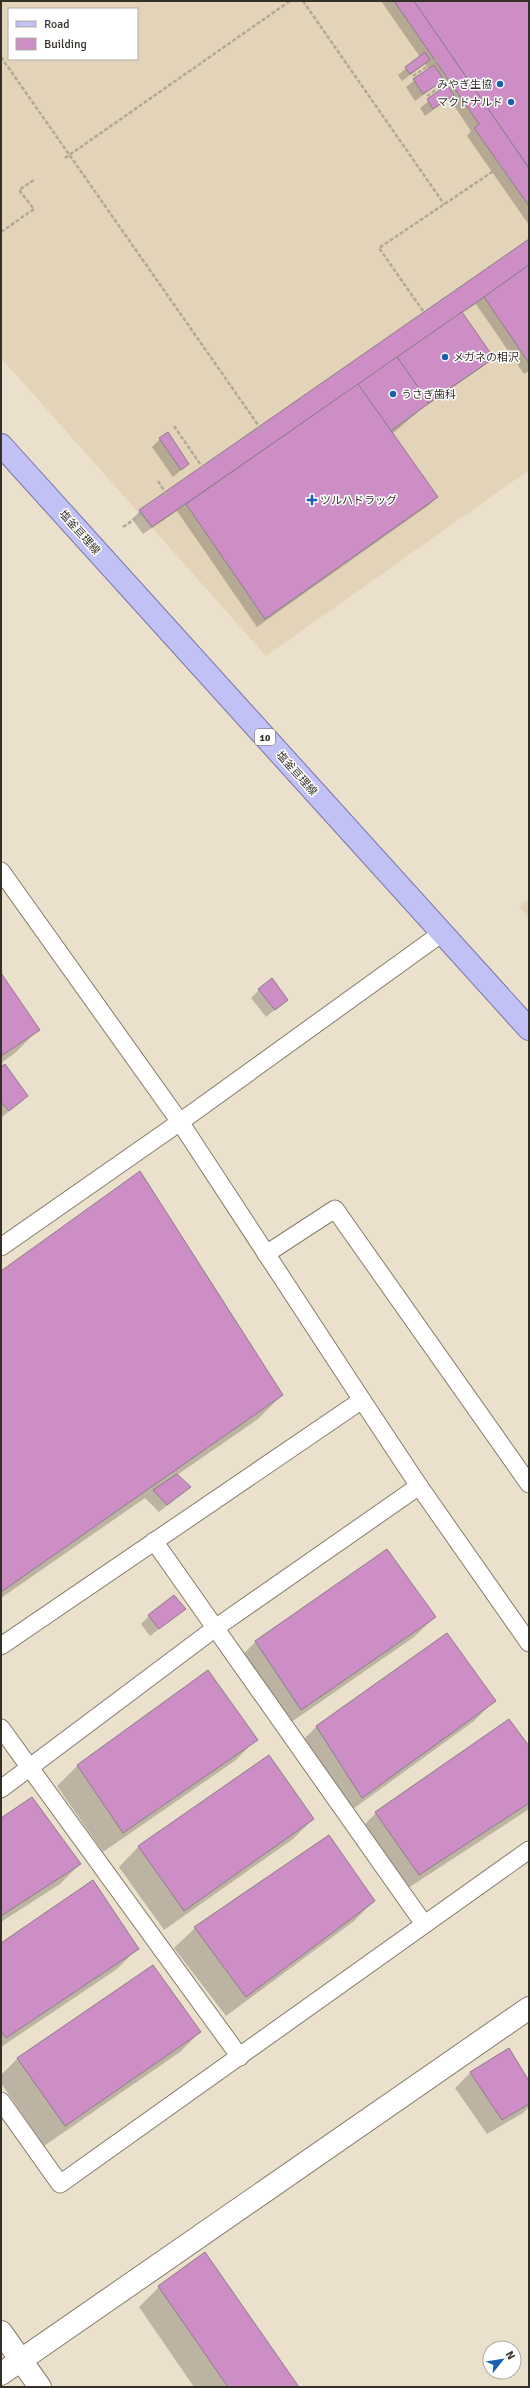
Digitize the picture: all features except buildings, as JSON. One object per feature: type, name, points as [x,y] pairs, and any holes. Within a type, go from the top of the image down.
[{"type":"main road","name":"塩釜亘理線","points":[[1,445],[529,1029]]},
{"type":"street","points":[[1,2374],[526,2016]]},
{"type":"street","points":[[1,2332],[40,2387]]},
{"type":"lane","points":[[1,871],[180,1122],[418,1486],[529,1642]]},
{"type":"lane","points":[[1,1247],[180,1122],[442,933]]},
{"type":"lane","points":[[266,1254],[335,1209],[529,1484]]},
{"type":"lane","points":[[1,1646],[154,1540],[362,1400]]},
{"type":"lane","points":[[1,1789],[214,1629],[418,1486]]},
{"type":"lane","points":[[154,1540],[214,1629],[424,1924]]},
{"type":"lane","points":[[1,1728],[240,2057]]},
{"type":"lane","points":[[1,2101],[60,2184],[529,1850]]},
{"type":"path","points":[[65,158],[290,1]]},
{"type":"path","points":[[302,1],[444,204]]},
{"type":"path","points":[[1,57],[263,432]]},
{"type":"path","points":[[413,76],[440,58]]},
{"type":"path","points":[[427,96],[454,77]]},
{"type":"path","points":[[423,311],[379,248],[501,166]]},
{"type":"path","points":[[1,232],[34,210],[19,190],[34,180]]},
{"type":"path","points":[[174,426],[205,471]]},
{"type":"path","points":[[158,481],[168,497]]},
{"type":"path","points":[[123,527],[142,514]]},
{"type":"shaded area","points":[[1,1],[529,1],[529,470],[266,656],[1,358]]},
{"type":"shaded area","points":[[529,899],[529,918],[519,907]]},
{"type":"place","name":"みやぎ生協","points":[[500,84]]},
{"type":"place","name":"マクドナルド","points":[[511,102]]},
{"type":"place","name":"メガネの相沢","points":[[445,357]]},
{"type":"place","name":"うさぎ歯科","points":[[393,394]]},
{"type":"place","name":"ツルハドラッグ","points":[[312,500]]}]
